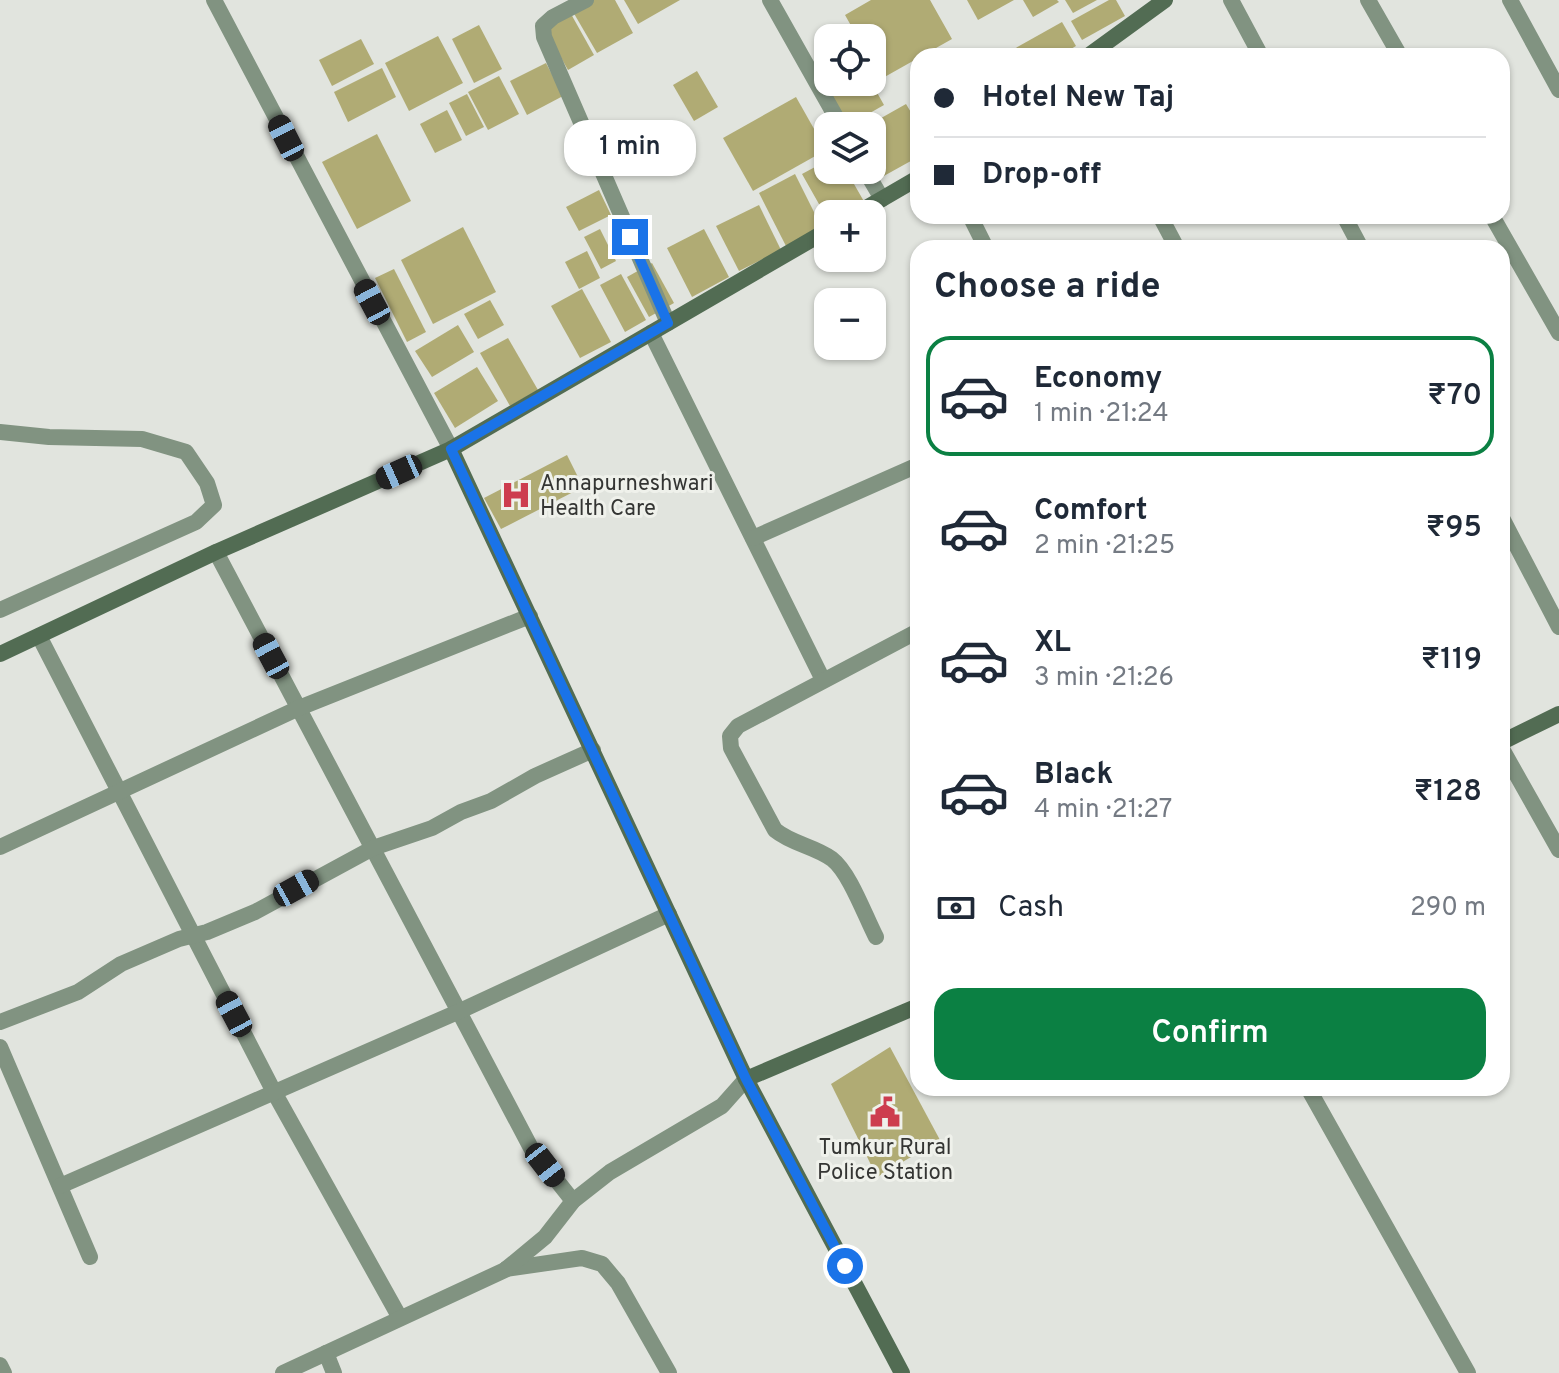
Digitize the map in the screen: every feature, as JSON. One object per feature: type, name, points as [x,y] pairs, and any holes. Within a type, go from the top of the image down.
[{"type":"street","points":[[214,0],[451,449],[746,1079],[902,1373]]},
{"type":"street","points":[[586,0],[553,17],[543,26],[544,37],[668,323]]},
{"type":"street","points":[[770,0],[833,112]]},
{"type":"street","points":[[1097,48],[1147,6],[1165,0]]},
{"type":"street","points":[[1231,0],[1257,48]]},
{"type":"street","points":[[1368,0],[1395,48]]},
{"type":"street","points":[[1510,0],[1559,90]]},
{"type":"street","points":[[873,184],[882,199],[910,183]]},
{"type":"street","points":[[0,654],[216,552],[451,449],[814,238]]},
{"type":"street","points":[[1510,247],[1559,333]]},
{"type":"street","points":[[651,333],[823,680]]},
{"type":"street","points":[[0,432],[49,437],[142,439],[186,452],[207,483],[214,505],[196,522],[0,610]]},
{"type":"street","points":[[753,538],[910,469]]},
{"type":"street","points":[[1510,533],[1559,627]]},
{"type":"street","points":[[216,552],[531,1148],[573,1201]]},
{"type":"street","points":[[0,847],[299,708],[530,616]]},
{"type":"street","points":[[876,937],[844,872],[834,860],[786,839],[775,830],[731,748],[730,736],[738,726],[910,635]]},
{"type":"street","points":[[39,636],[274,1092],[400,1318]]},
{"type":"street","points":[[1510,738],[1559,714]]},
{"type":"street","points":[[0,1022],[78,992],[121,964],[255,912],[373,848],[432,828],[593,750]]},
{"type":"street","points":[[1510,763],[1559,850]]},
{"type":"street","points":[[60,1186],[460,1011],[669,914]]},
{"type":"street","points":[[283,1373],[505,1270],[545,1237],[573,1201],[610,1172],[722,1106],[746,1079],[910,1009]]},
{"type":"street","points":[[0,1047],[90,1257]]},
{"type":"street","points":[[1312,1096],[1468,1373]]},
{"type":"street","points":[[505,1270],[582,1258],[602,1264],[618,1283],[669,1373]]},
{"type":"street","points":[[326,1353],[334,1373]]},
{"type":"street","points":[[0,1365],[4,1373]]},
{"type":"building","points":[[577,0],[615,0],[633,33],[597,53],[569,5]]},
{"type":"building","points":[[624,0],[680,0],[638,24]]},
{"type":"building","points":[[871,0],[930,0],[952,39],[936,48],[910,48],[910,63],[886,76],[886,24],[850,24],[845,15]]},
{"type":"building","points":[[967,0],[1014,0],[978,20]]},
{"type":"building","points":[[1023,0],[1057,0],[1059,2],[1033,17]]},
{"type":"building","points":[[1065,0],[1097,0],[1073,13]]},
{"type":"building","points":[[1109,0],[1116,0],[1125,16],[1082,40],[1071,21]]},
{"type":"building","points":[[566,5],[594,55],[568,70],[540,20]]},
{"type":"building","points":[[1062,22],[1076,46],[1073,48],[1016,48]]},
{"type":"building","points":[[479,25],[502,69],[474,83],[452,39]]},
{"type":"building","points":[[438,36],[463,83],[409,111],[385,63]]},
{"type":"building","points":[[361,39],[374,64],[332,86],[319,60]]},
{"type":"building","points":[[546,63],[563,96],[527,115],[510,81]]},
{"type":"building","points":[[382,68],[396,97],[348,122],[334,92]]},
{"type":"building","points":[[697,71],[718,107],[694,121],[673,85]]},
{"type":"building","points":[[499,76],[519,114],[488,130],[468,92]]},
{"type":"building","points":[[467,94],[484,127],[466,136],[449,103]]},
{"type":"building","points":[[828,96],[879,96],[884,105],[872,112],[838,112]]},
{"type":"building","points":[[796,97],[814,129],[814,157],[753,191],[723,138]]},
{"type":"building","points":[[906,104],[910,111],[910,161],[886,175],[886,115]]},
{"type":"building","points":[[447,110],[462,140],[435,153],[420,124]]},
{"type":"building","points":[[377,134],[411,201],[357,229],[322,162]]},
{"type":"building","points":[[814,168],[814,184],[854,184],[863,200],[817,200],[802,174]]},
{"type":"building","points":[[795,174],[814,212],[814,232],[786,246],[759,193]]},
{"type":"building","points":[[599,190],[611,215],[579,231],[566,207]]},
{"type":"building","points":[[759,205],[781,250],[739,271],[716,226]]},
{"type":"building","points":[[463,227],[496,292],[433,324],[401,260]]},
{"type":"building","points":[[600,229],[616,261],[601,269],[584,237]]},
{"type":"building","points":[[704,229],[729,277],[692,297],[667,248]]},
{"type":"building","points":[[587,251],[600,278],[579,289],[565,262]]},
{"type":"building","points":[[652,263],[674,303],[649,317],[627,277]]},
{"type":"building","points":[[394,269],[426,332],[407,342],[375,278]]},
{"type":"building","points":[[621,274],[646,320],[625,332],[600,285]]},
{"type":"building","points":[[582,289],[611,342],[580,358],[551,306]]},
{"type":"building","points":[[490,300],[504,325],[478,339],[464,314]]},
{"type":"building","points":[[458,325],[474,352],[432,377],[415,351]]},
{"type":"building","points":[[508,338],[538,390],[510,406],[480,353]]},
{"type":"building","points":[[477,367],[498,401],[455,428],[434,393]]},
{"type":"building","points":[[567,455],[583,487],[501,529],[484,498]]},
{"type":"building","name":"Tumkur Rural Police Station","points":[[890,1047],[910,1084],[910,1096],[916,1096],[940,1140],[877,1177],[831,1084]]},
{"type":"place","name":"Annapurneshwari Health Care","points":[[516,495]]},
{"type":"place","name":"Tumkur Rural Police Station","points":[[885,1112]]},
{"type":"route","points":[[630,237],[668,323],[451,449],[746,1079],[845,1266]]}]
